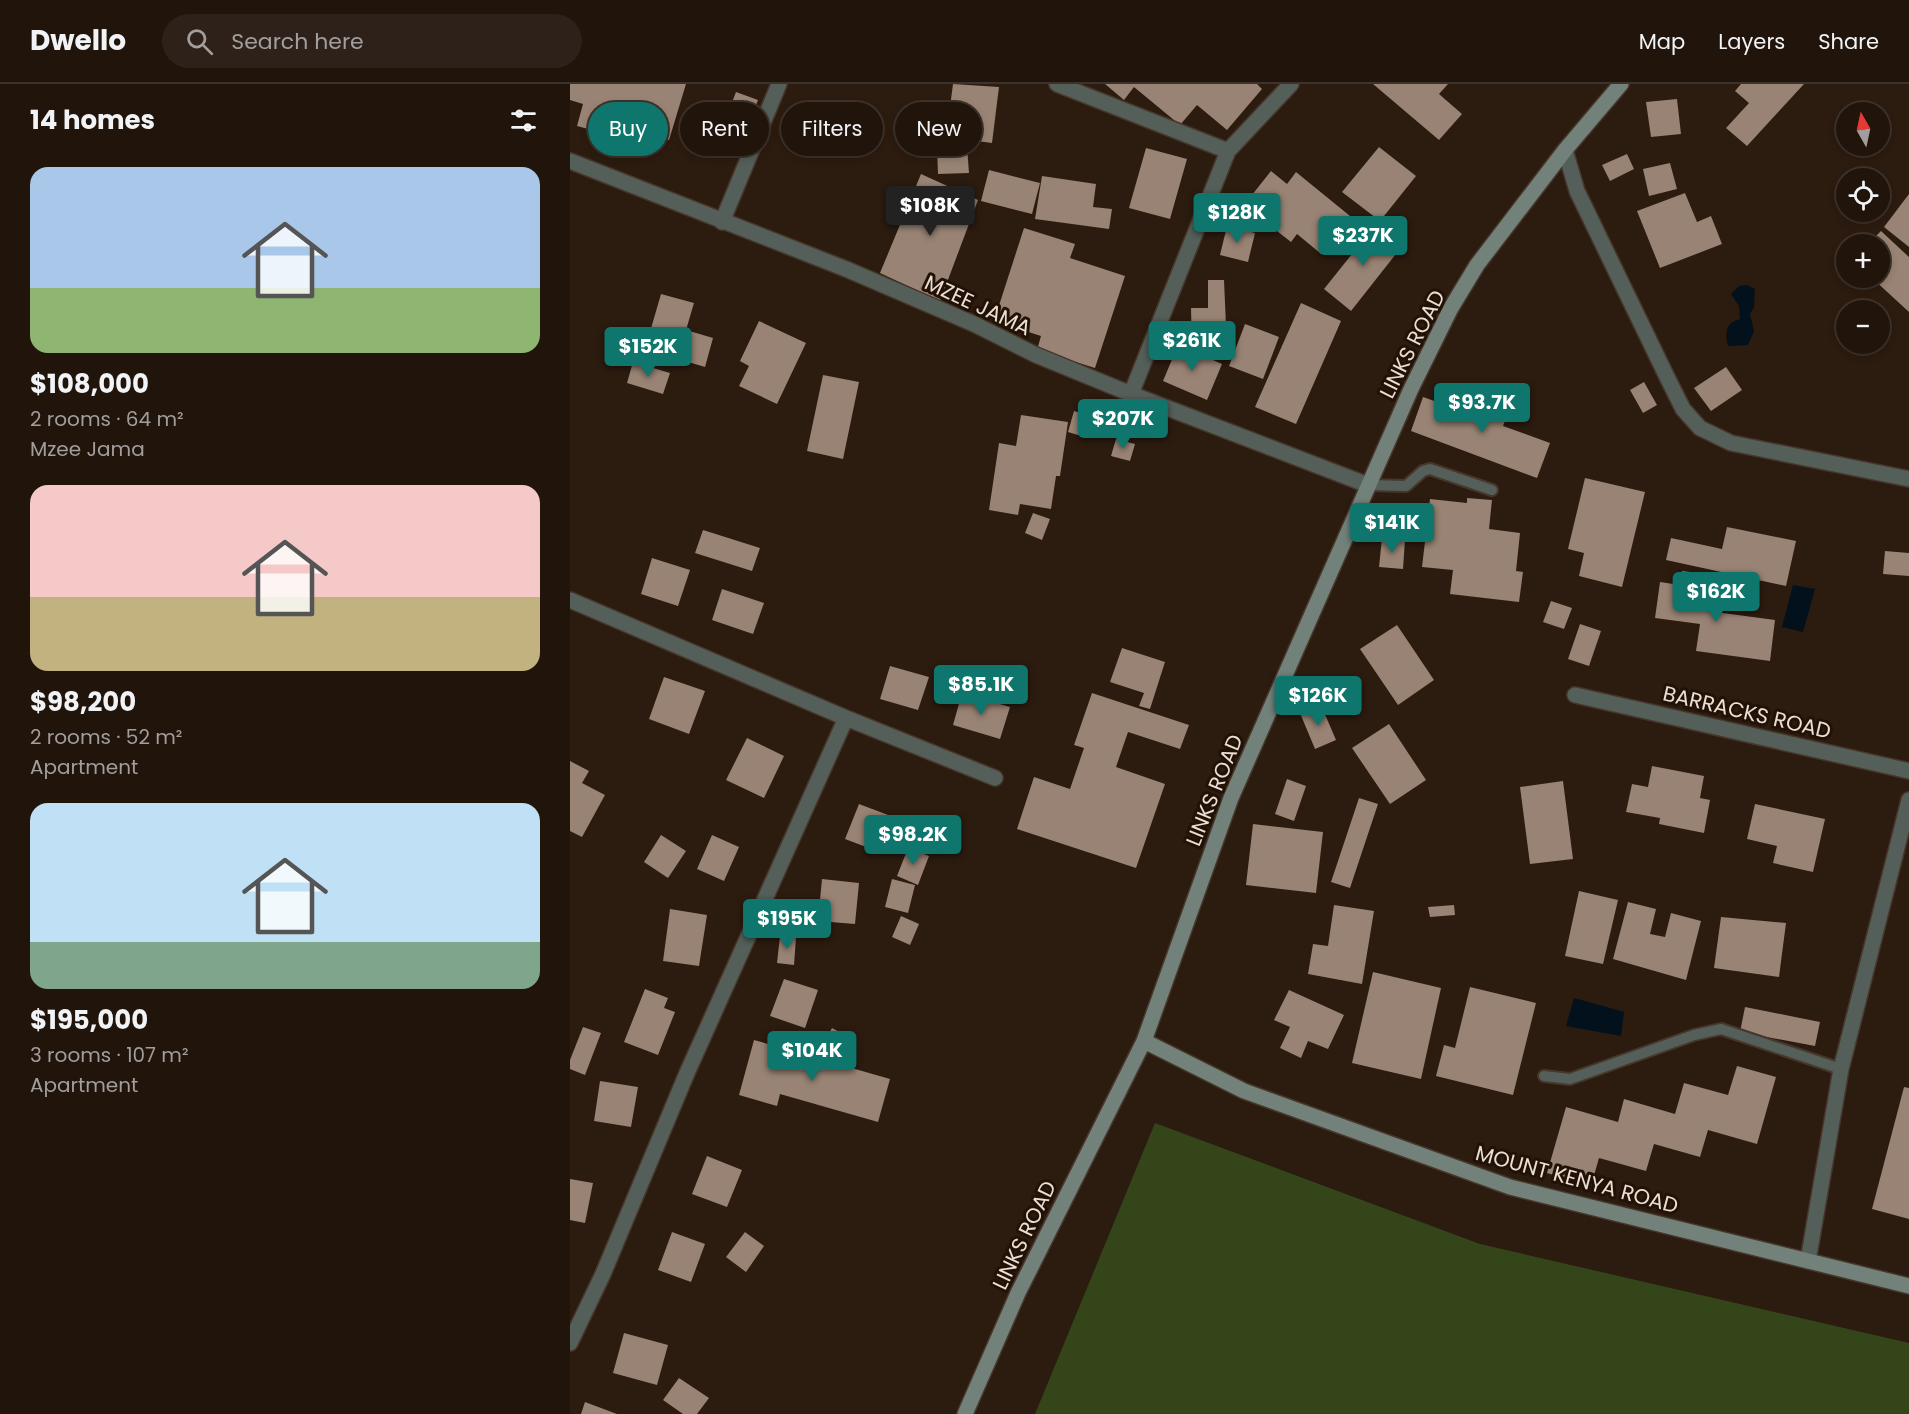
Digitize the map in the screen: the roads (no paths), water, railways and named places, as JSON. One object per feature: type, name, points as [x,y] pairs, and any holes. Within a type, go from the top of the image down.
[{"type":"main road","name":"LINKS ROAD","points":[[965,1414],[1018,1293],[1143,1041],[1231,798],[1411,389],[1456,300],[1477,265],[1565,150],[1621,84]]},
{"type":"main road","name":"MOUNT KENYA ROAD","points":[[1143,1041],[1244,1091],[1510,1187],[1909,1286]]},
{"type":"street","points":[[722,222],[779,84]]},
{"type":"street","points":[[1057,84],[1228,151]]},
{"type":"street","points":[[1131,394],[1228,151],[1291,84]]},
{"type":"street","points":[[1565,150],[1577,191],[1666,376],[1683,409],[1700,428],[1731,443],[1909,480]]},
{"type":"street","name":"MZEE JAMA","points":[[570,161],[846,269],[974,324],[1036,355],[1131,394],[1368,485]]},
{"type":"street","points":[[570,600],[846,718],[995,778]]},
{"type":"street","name":"BARRACKS ROAD","points":[[1575,695],[1909,771]]},
{"type":"street","points":[[570,1343],[603,1274],[687,1073],[846,718]]},
{"type":"street","points":[[1808,1261],[1841,1070],[1909,800]]},
{"type":"lane","points":[[1368,485],[1406,486],[1423,471],[1430,469],[1492,489]]},
{"type":"lane","points":[[1544,1076],[1570,1079],[1694,1035],[1721,1029],[1841,1070]]},
{"type":"water","points":[[1747,285],[1755,289],[1754,307],[1750,314],[1754,331],[1748,345],[1728,346],[1727,329],[1731,323],[1740,319],[1739,306],[1731,294],[1739,286]]},
{"type":"water","points":[[1793,585],[1815,589],[1803,632],[1782,627]]},
{"type":"water","points":[[1574,998],[1624,1012],[1621,1036],[1566,1026]]}]
